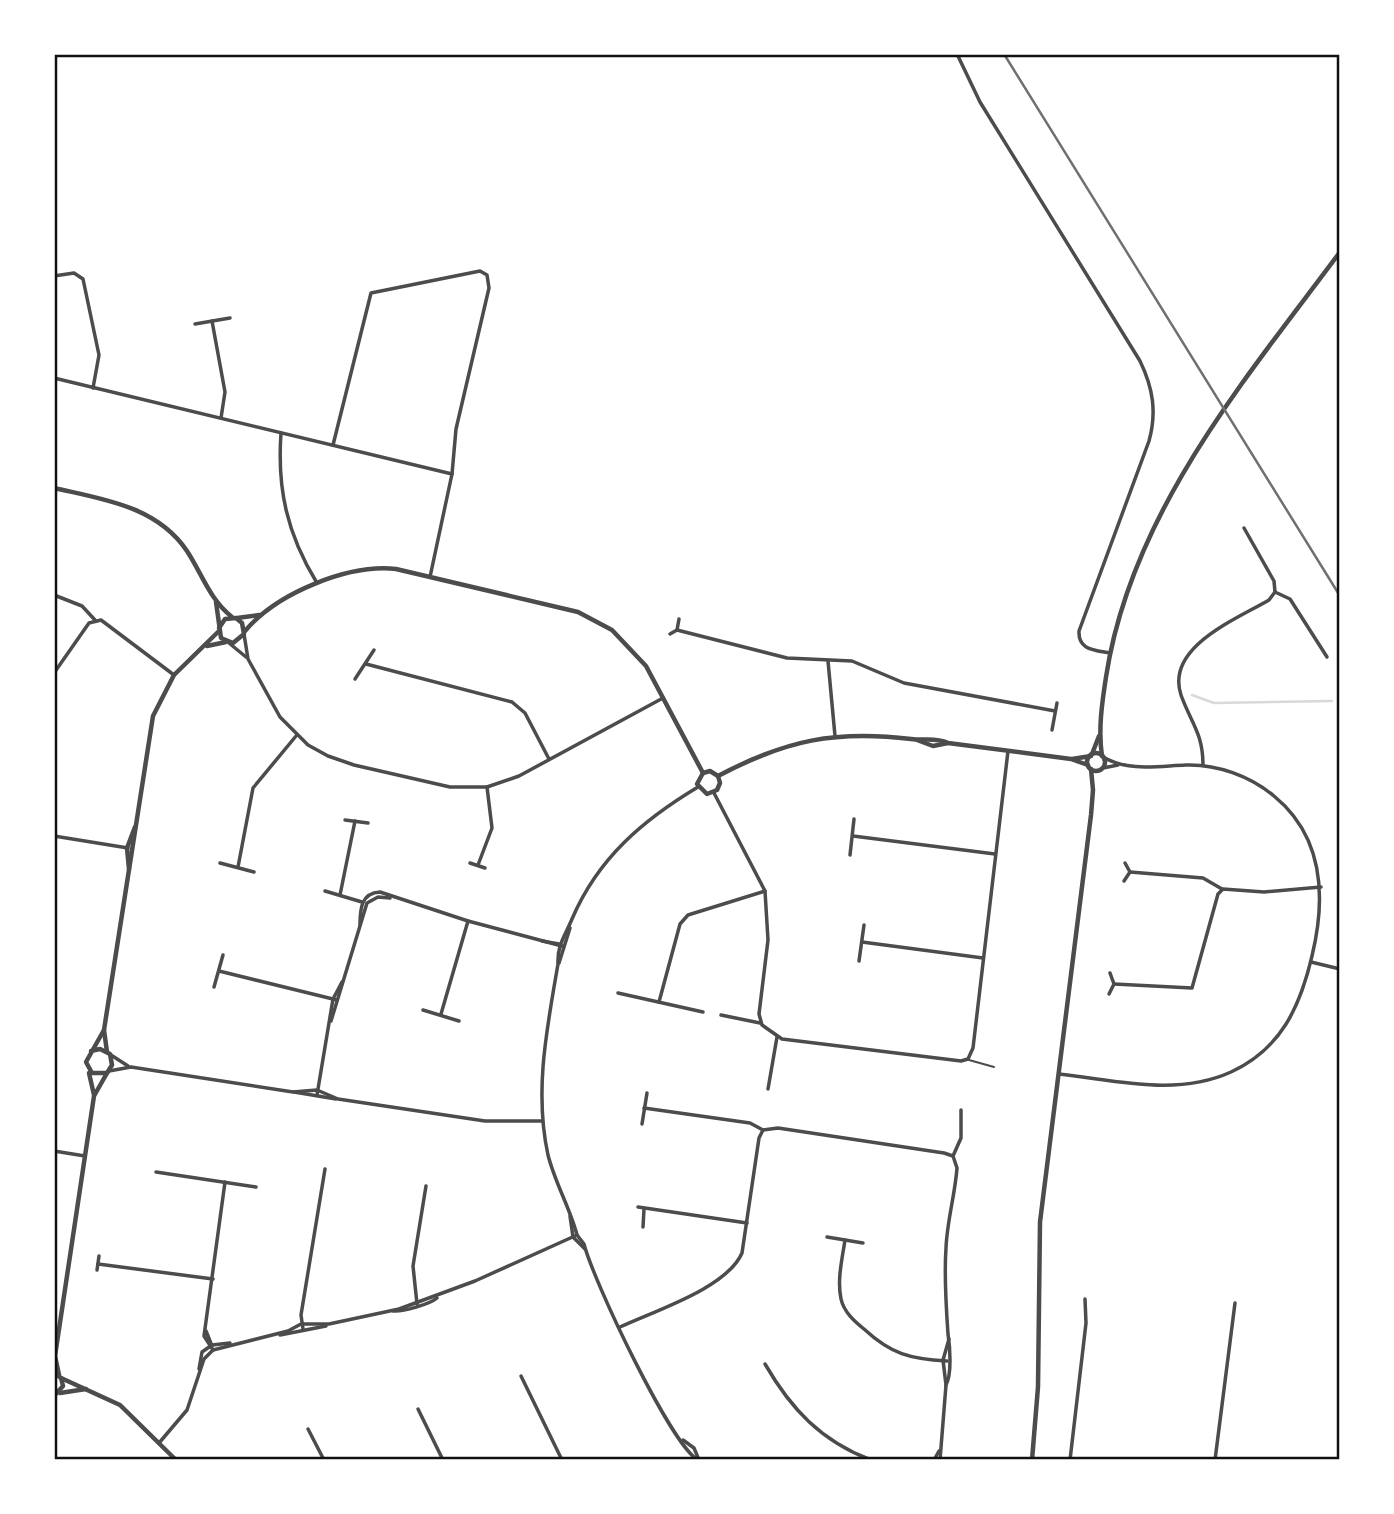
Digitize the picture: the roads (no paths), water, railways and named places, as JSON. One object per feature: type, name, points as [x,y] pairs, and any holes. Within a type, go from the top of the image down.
[{"type":"street","points":[[957,54],[980,102],[1140,361],[1150,386],[1153,421],[1147,449],[1079,631],[1079,640],[1085,648],[1110,653]]},
{"type":"street","points":[[1032,1460],[1038,1387],[1040,1222],[1093,790],[1102,769],[1100,733],[1110,653],[1125,593],[1137,559],[1185,471],[1259,362],[1340,252]]},
{"type":"street","points":[[333,445],[371,293],[480,271],[487,275],[489,288],[456,429],[452,474],[430,577]]},
{"type":"street","points":[[54,276],[74,273],[83,279],[99,355],[93,388]]},
{"type":"street","points":[[195,324],[230,318]]},
{"type":"street","points":[[212,321],[225,392],[221,418]]},
{"type":"street","points":[[54,378],[452,474]]},
{"type":"street","points":[[281,433],[278,469],[288,524],[296,548],[317,583]]},
{"type":"street","points":[[54,488],[127,505],[161,524],[187,551],[216,601],[242,623],[248,659]]},
{"type":"street","points":[[1203,765],[1201,738],[1180,688],[1183,664],[1199,643],[1269,600],[1275,592],[1274,581],[1244,528]]},
{"type":"street","points":[[204,646],[240,640],[260,614],[333,575],[375,567],[430,577],[594,619],[634,650],[703,772]]},
{"type":"street","points":[[1275,592],[1290,600],[1327,657]]},
{"type":"street","points":[[54,595],[82,606],[95,620],[104,622],[174,675]]},
{"type":"street","points":[[216,601],[219,629],[228,643],[248,659],[280,717],[296,736],[317,752],[354,765],[450,787],[486,787],[519,776],[663,698]]},
{"type":"street","points":[[56,1395],[63,1386],[54,1356],[94,1096],[86,1062],[104,1030],[129,870],[129,848],[135,827],[153,716],[174,675],[204,646],[219,629],[222,621],[260,614]]},
{"type":"street","points":[[677,630],[678,619]]},
{"type":"street","points":[[54,673],[89,623],[95,620]]},
{"type":"street","points":[[670,634],[677,630],[773,655],[861,664],[904,683],[1055,711]]},
{"type":"street","points":[[355,679],[374,650]]},
{"type":"street","points":[[828,661],[835,736]]},
{"type":"street","points":[[366,664],[512,702],[525,713],[549,759]]},
{"type":"street","points":[[1052,730],[1057,703]]},
{"type":"street","points":[[1093,790],[1089,767],[1100,733]]},
{"type":"street","points":[[718,776],[775,748],[835,736],[870,735],[916,740],[933,746],[948,743],[1071,759],[1102,769],[1120,765],[1203,765],[1252,781],[1282,803],[1298,822],[1313,852],[1321,887],[1320,924],[1311,962],[1301,998],[1280,1036],[1256,1057],[1231,1072],[1193,1084],[1168,1086],[1059,1074]]},
{"type":"street","points":[[238,867],[253,788],[296,736]]},
{"type":"street","points":[[722,1015],[760,1023],[777,1037],[957,1061],[968,1059],[972,1048],[1008,751]]},
{"type":"street","points":[[1071,759],[1091,755],[1120,765]]},
{"type":"street","points":[[703,772],[713,772],[718,776],[719,787],[714,793]]},
{"type":"street","points":[[703,772],[699,777],[698,787],[703,793],[714,793]]},
{"type":"street","points":[[478,865],[492,828],[486,787]]},
{"type":"street","points":[[698,787],[655,813],[612,853],[591,881],[559,946],[541,1071],[542,1121],[554,1176],[570,1214],[575,1236],[586,1251],[649,1391],[682,1439],[685,1450],[699,1460]]},
{"type":"street","points":[[714,793],[765,891],[768,940],[760,1023]]},
{"type":"street","points":[[850,855],[854,819]]},
{"type":"street","points":[[345,820],[368,823]]},
{"type":"street","points":[[340,895],[355,821]]},
{"type":"street","points":[[54,836],[129,848]]},
{"type":"street","points":[[853,836],[995,854]]},
{"type":"street","points":[[220,863],[254,872]]},
{"type":"street","points":[[470,863],[485,868]]},
{"type":"street","points":[[1125,863],[1129,872]]},
{"type":"street","points":[[1129,872],[1203,878],[1223,889],[1264,892],[1321,887]]},
{"type":"street","points":[[1124,881],[1129,872]]},
{"type":"street","points":[[1114,984],[1192,988],[1218,894],[1223,889]]},
{"type":"street","points":[[325,891],[365,902],[378,897],[392,898],[559,946]]},
{"type":"street","points":[[659,1002],[674,936],[688,915],[765,891]]},
{"type":"street","points":[[317,1093],[331,1021],[335,1015],[335,999],[344,980],[365,902]]},
{"type":"street","points":[[440,1014],[468,921]]},
{"type":"street","points":[[859,961],[864,925]]},
{"type":"street","points":[[862,942],[983,958]]},
{"type":"street","points":[[214,988],[223,955]]},
{"type":"street","points":[[1311,962],[1340,969]]},
{"type":"street","points":[[219,971],[335,999]]},
{"type":"street","points":[[1109,994],[1114,984],[1110,973]]},
{"type":"street","points":[[618,993],[702,1012]]},
{"type":"street","points":[[423,1010],[459,1021]]},
{"type":"street","points":[[94,1096],[112,1065],[104,1030]]},
{"type":"street","points":[[768,1089],[777,1037]]},
{"type":"street","points":[[92,1051],[100,1049],[131,1067]]},
{"type":"street","points":[[89,1070],[95,1075],[131,1067],[293,1092],[307,1097],[317,1093]]},
{"type":"street","points":[[317,1093],[326,1100],[338,1099],[485,1121],[542,1121]]},
{"type":"street","points":[[642,1124],[647,1093]]},
{"type":"street","points":[[645,1108],[750,1123],[764,1130],[778,1128],[953,1156]]},
{"type":"street","points":[[940,1460],[946,1385],[950,1377],[945,1361],[951,1344],[946,1247],[957,1168],[953,1156],[961,1138],[961,1110]]},
{"type":"street","points":[[620,1327],[698,1291],[736,1266],[747,1223],[759,1138],[764,1130]]},
{"type":"street","points":[[54,1151],[85,1156]]},
{"type":"street","points":[[303,1326],[303,1310],[325,1169]]},
{"type":"street","points":[[156,1172],[256,1186]]},
{"type":"street","points":[[211,1347],[205,1329],[225,1182]]},
{"type":"street","points":[[417,1302],[413,1266],[426,1186]]},
{"type":"street","points":[[638,1207],[747,1223]]},
{"type":"street","points":[[643,1227],[644,1209]]},
{"type":"street","points":[[159,1443],[187,1410],[211,1347],[274,1335],[289,1335],[303,1326],[321,1329],[329,1324],[391,1311],[407,1311],[417,1302],[429,1303],[438,1296],[575,1236]]},
{"type":"street","points":[[827,1237],[863,1243]]},
{"type":"street","points":[[845,1240],[839,1275],[840,1297],[852,1319],[887,1349],[900,1355],[945,1361]]},
{"type":"street","points":[[97,1270],[99,1256]]},
{"type":"street","points":[[98,1264],[213,1279]]},
{"type":"street","points":[[1069,1460],[1086,1323],[1085,1299]]},
{"type":"street","points":[[1215,1460],[1235,1303]]},
{"type":"street","points":[[765,1364],[801,1416],[836,1444],[871,1460]]},
{"type":"street","points":[[58,1375],[120,1405],[176,1460]]},
{"type":"street","points":[[521,1376],[562,1460]]},
{"type":"street","points":[[56,1395],[86,1388]]},
{"type":"street","points":[[418,1409],[443,1460]]},
{"type":"street","points":[[308,1429],[324,1460]]},
{"type":"street","points":[[682,1439],[692,1446],[699,1460]]},
{"type":"street","points":[[934,1460],[939,1451]]},
{"type":"lane","points":[[968,1059],[976,1064],[994,1067]]},
{"type":"waterway","points":[[1192,695],[1214,703],[1332,701]]},
{"type":"railway","points":[[1004,54],[1340,596]]}]
